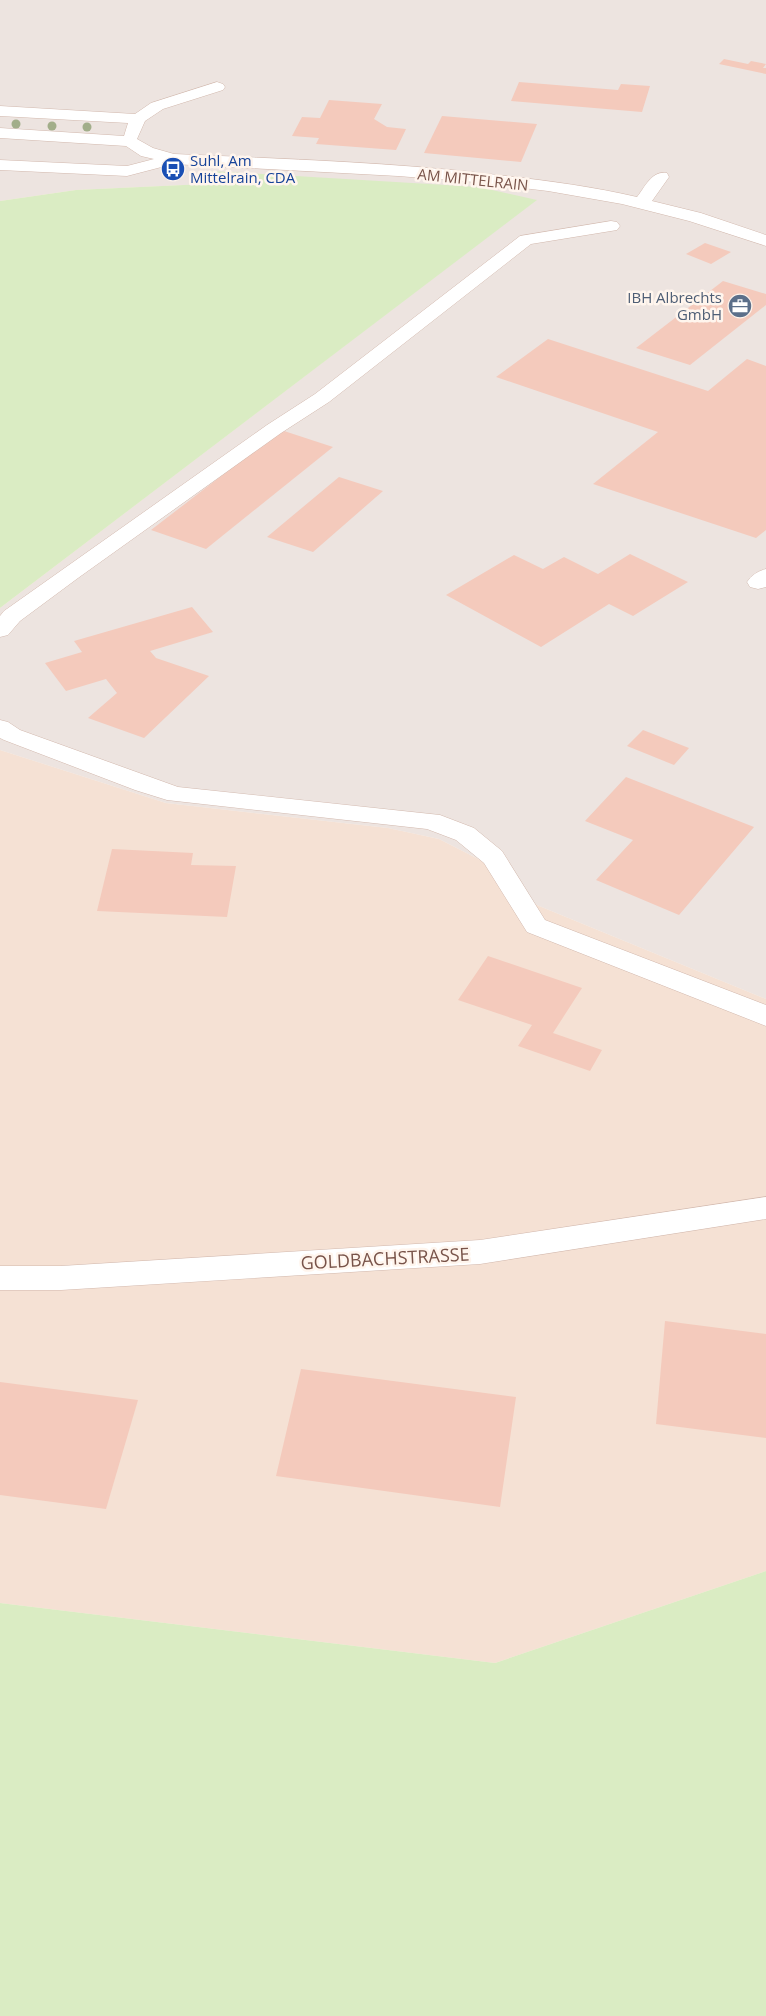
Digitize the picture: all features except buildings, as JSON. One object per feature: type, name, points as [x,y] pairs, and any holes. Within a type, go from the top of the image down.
[{"type":"street","points":[[130,141],[138,119],[157,106],[217,87]]},
{"type":"street","points":[[0,111],[138,119]]},
{"type":"street","points":[[0,133],[130,141],[147,152],[173,158]]},
{"type":"street","points":[[0,165],[127,171],[173,158]]},
{"type":"street","name":"AM MITTELRAIN","points":[[173,158],[470,176],[558,188],[641,204],[766,241]]},
{"type":"street","points":[[641,204],[661,177]]},
{"type":"street","points":[[0,630],[12,616],[70,573],[274,429],[322,398],[526,240],[612,226]]},
{"type":"street","points":[[0,727],[12,735],[144,785],[176,795],[431,821],[465,834],[493,857],[536,926],[766,1016]]},
{"type":"street","name":"GOLDBACHSTRASSE","points":[[0,1278],[61,1278],[480,1252],[766,1208]]},
{"type":"shaded area","points":[[0,0],[766,0],[766,999],[527,901],[496,868],[439,839],[388,828],[166,803],[0,750],[0,608],[536,200],[206,184],[76,190],[0,201]]},
{"type":"shaded area","points":[[0,750],[166,803],[388,828],[439,839],[496,868],[527,901],[766,999],[766,1571],[495,1663],[0,1603]]},
{"type":"green space","points":[[211,171],[479,187],[537,200],[0,608],[0,201],[76,190],[205,184]]},
{"type":"green space","points":[[766,1571],[766,2016],[0,2016],[0,1603],[495,1663]]},
{"type":"place","name":"Suhl, Am Mittelrain, CDA","points":[[173,169]]},
{"type":"place","name":"IBH Albrechts GmbH","points":[[740,306]]}]
